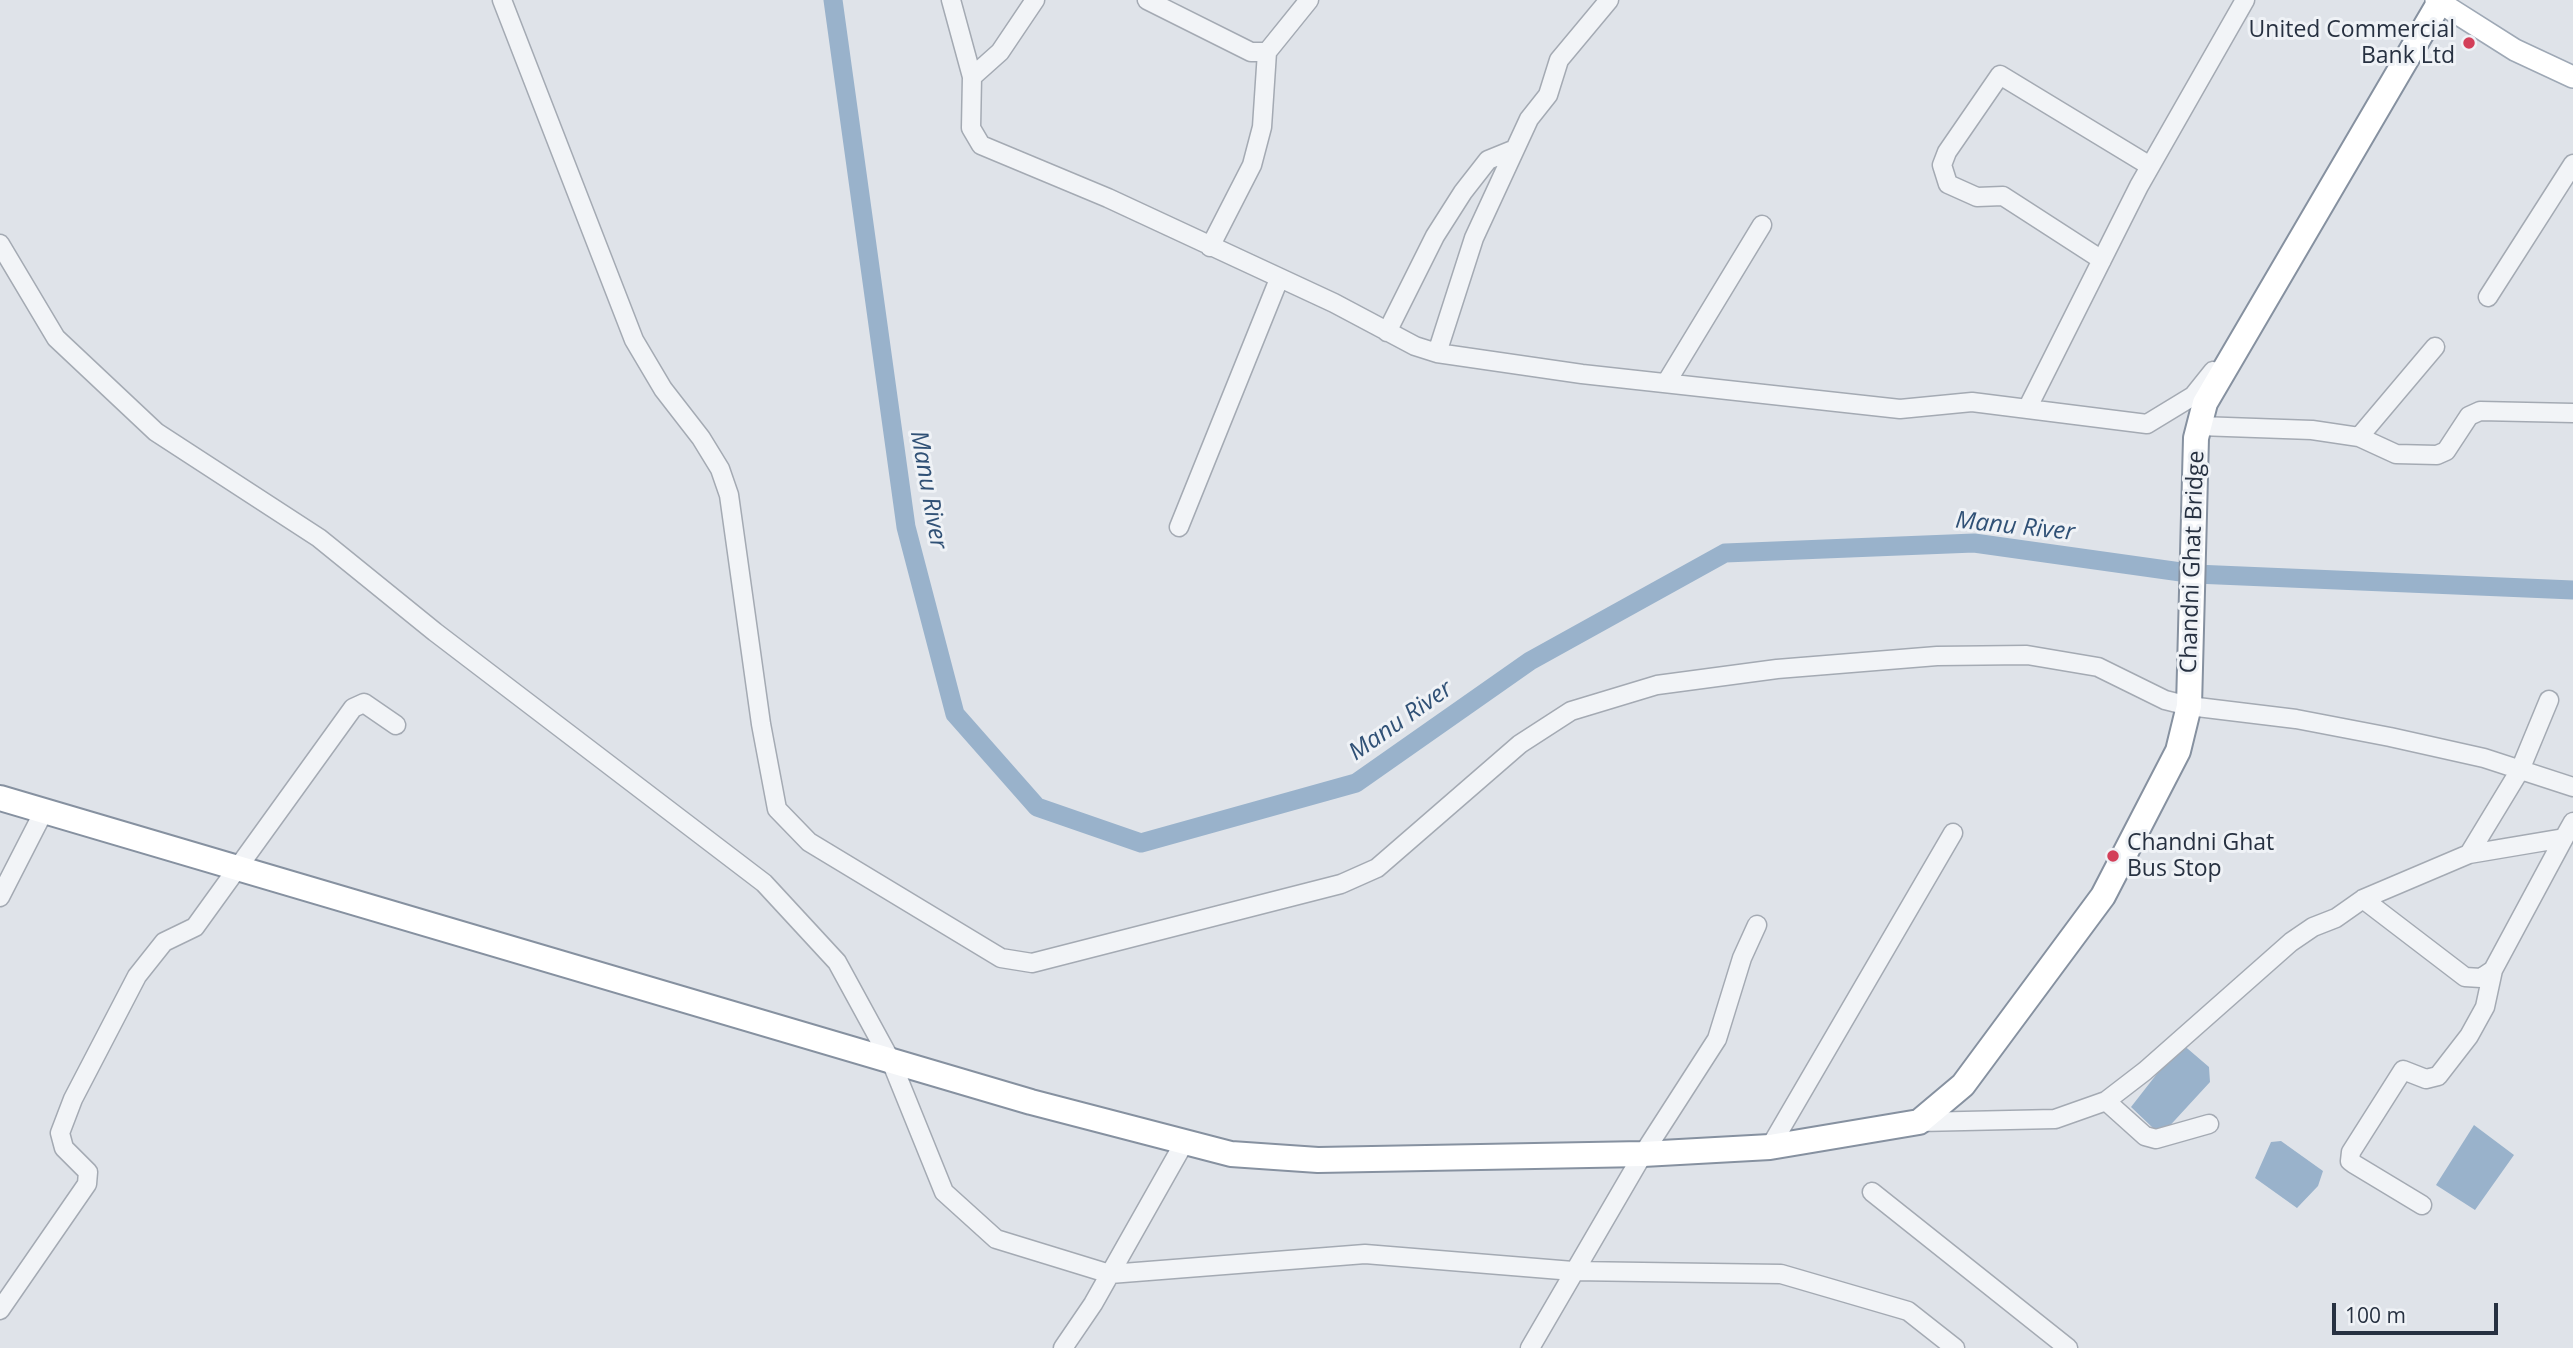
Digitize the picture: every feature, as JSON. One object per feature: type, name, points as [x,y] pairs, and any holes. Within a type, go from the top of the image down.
[{"type":"highway","name":"Chandni Ghat Bridge","points":[[1919,1122],[1963,1085],[2104,896],[2178,751],[2189,696],[2198,432],[2205,403],[2439,1]]},
{"type":"highway","points":[[0,798],[891,1061],[1231,1154],[1318,1160],[1643,1154],[1770,1147],[1919,1122]]},
{"type":"main road","points":[[2439,1],[2515,50],[2573,77]]},
{"type":"street","points":[[502,0],[634,340],[663,390],[701,438],[720,469],[729,495],[759,710],[776,809],[809,842],[1001,958],[1032,962],[1340,884],[1377,868],[1530,737],[1571,711],[1657,685],[1777,669],[1910,658],[2027,655],[2098,667],[2165,700],[2189,696],[2484,758],[2573,787]]},
{"type":"street","points":[[950,0],[972,77],[971,128],[981,145],[1108,198],[1415,346],[1437,353],[1666,383],[1900,409],[1972,402],[2147,424],[2193,396],[2247,331]]},
{"type":"street","points":[[972,77],[1000,52],[1035,0]]},
{"type":"street","points":[[1147,0],[1251,52],[1267,52]]},
{"type":"street","points":[[1210,247],[1252,165],[1262,127],[1267,52],[1309,0]]},
{"type":"street","points":[[1437,353],[1474,238],[1529,119],[1548,95],[1559,60],[1609,0]]},
{"type":"street","points":[[2027,409],[2150,166],[2245,0]]},
{"type":"street","points":[[2102,260],[2003,196],[1977,197],[1948,184],[1942,165],[1947,152],[2000,75],[2150,166]]},
{"type":"street","points":[[1387,332],[1435,236],[1463,192],[1488,160],[1515,149]]},
{"type":"street","points":[[2488,297],[2573,164]]},
{"type":"street","points":[[1666,383],[1762,225]]},
{"type":"street","points":[[0,244],[56,338],[156,432],[318,538],[435,632],[764,883],[837,962],[891,1061],[944,1192],[996,1239],[1110,1274],[1365,1254],[1573,1271],[1781,1274],[1908,1311],[1955,1348]]},
{"type":"street","points":[[1178,527],[1279,279]]},
{"type":"street","points":[[2359,437],[2435,347]]},
{"type":"street","points":[[2198,432],[2312,430],[2359,437],[2396,454],[2437,455],[2446,451],[2469,416],[2480,411],[2573,413]]},
{"type":"street","points":[[2469,855],[2520,770],[2549,700]]},
{"type":"street","points":[[0,1310],[87,1184],[88,1172],[64,1148],[60,1133],[73,1099],[137,976],[164,942],[195,927],[353,708],[364,703],[396,725]]},
{"type":"street","points":[[0,897],[44,811]]},
{"type":"street","points":[[1919,1122],[2055,1119],[2106,1101],[2145,1071],[2291,942],[2313,927],[2336,918],[2362,899],[2469,855],[2569,830]]},
{"type":"street","points":[[2422,1205],[2354,1164],[2349,1157],[2403,1070],[2426,1079],[2438,1076],[2469,1036],[2485,1007],[2493,970],[2569,830]]},
{"type":"street","points":[[1770,1147],[1953,833]]},
{"type":"street","points":[[2362,899],[2466,977],[2481,978],[2493,970]]},
{"type":"street","points":[[1530,1348],[1643,1154],[1722,1031],[1742,958],[1757,925]]},
{"type":"street","points":[[2106,1101],[2145,1136],[2156,1139],[2208,1124]]},
{"type":"street","points":[[1063,1348],[1110,1274],[1184,1143]]},
{"type":"street","points":[[1872,1192],[2068,1348]]},
{"type":"water","points":[[2181,1043],[2209,1067],[2210,1082],[2164,1132],[2153,1128],[2131,1107]]},
{"type":"water","points":[[2474,1125],[2514,1155],[2475,1210],[2436,1185]]},
{"type":"water","points":[[2281,1141],[2323,1171],[2318,1186],[2297,1208],[2255,1178],[2271,1142]]},
{"type":"waterway","name":"Manu River","points":[[833,0],[906,527],[955,714],[1037,807],[1141,843],[1356,783],[1530,661],[1725,553],[1974,543],[2195,574],[2573,590]]},
{"type":"place","name":"United Commercial Bank Ltd","points":[[2469,43]]},
{"type":"place","name":"Chandni Ghat Bus Stop","points":[[2113,856]]}]
